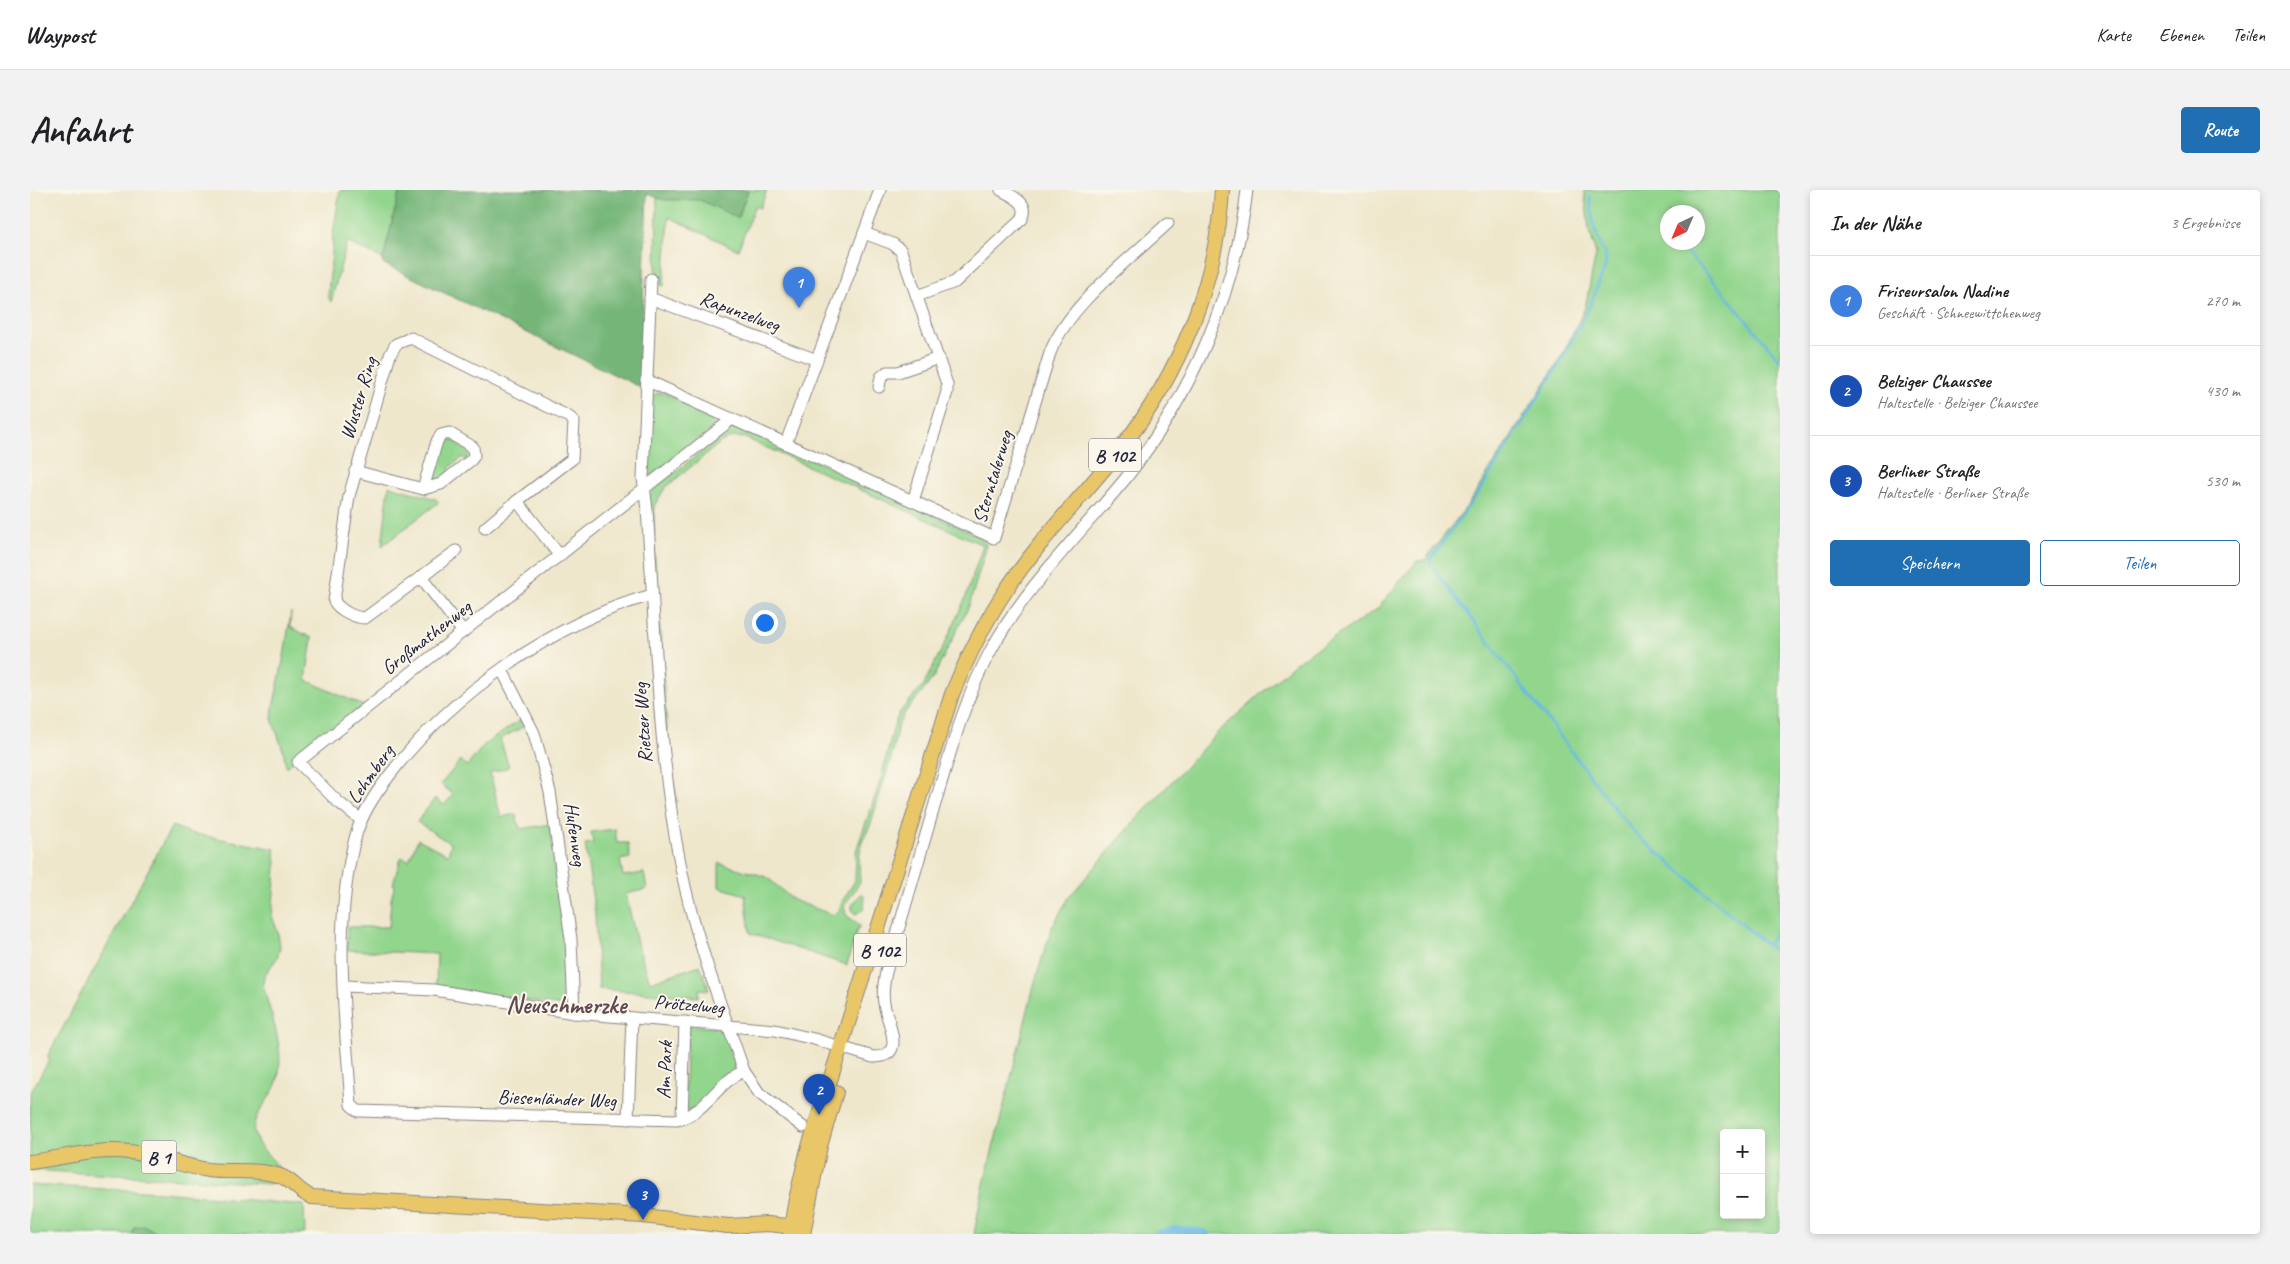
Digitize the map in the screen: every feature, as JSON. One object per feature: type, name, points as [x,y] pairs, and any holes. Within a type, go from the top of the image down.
[{"type":"main road","name":"B 102","points":[[797,1230],[845,1048],[903,848],[952,694],[975,642],[1006,589],[1045,538],[1122,447],[1164,385],[1186,340],[1204,289],[1216,235],[1222,190]]},
{"type":"main road","name":"B 1","points":[[30,1162],[108,1152],[129,1152],[201,1168],[275,1174],[291,1181],[304,1194],[312,1196],[644,1216],[728,1226],[797,1230]]},
{"type":"main road","name":"B 1","points":[[728,1226],[751,1234]]},
{"type":"street","points":[[786,443],[880,190]]},
{"type":"street","points":[[917,296],[955,282],[1022,219],[1024,215],[1023,204],[1016,197],[1001,190]]},
{"type":"street","name":"Prötzelweg","points":[[344,986],[451,992],[574,1013],[788,1033],[879,1057],[890,1051],[894,1040],[884,1003],[886,972],[952,746],[981,671],[990,651],[1022,601],[1140,460],[1182,395],[1199,360],[1219,309],[1233,259],[1247,190]]},
{"type":"street","name":"Sterntalerweg","points":[[646,380],[994,538],[1047,362],[1057,336],[1078,307],[1168,223]]},
{"type":"street","points":[[864,233],[899,248],[947,384],[947,392],[913,501]]},
{"type":"street","name":"Rietzer Weg","points":[[651,279],[643,466],[644,489],[664,764],[678,854],[693,920],[744,1071],[759,1093],[803,1127]]},
{"type":"street","name":"Rapunzelweg","points":[[650,298],[817,360]]},
{"type":"street","name":"Wuster Ring","points":[[456,551],[365,618],[358,617],[339,608],[335,604],[346,507],[390,355],[396,344],[411,338],[570,417],[574,421],[574,453],[572,458],[485,528]]},
{"type":"street","points":[[878,387],[881,377],[887,372],[898,372],[938,358]]},
{"type":"street","points":[[644,489],[732,419]]},
{"type":"street","points":[[355,471],[423,489],[441,484],[471,460],[474,456],[474,447],[449,433],[441,435],[437,441],[423,489]]},
{"type":"street","name":"Großmathenweg","points":[[361,820],[337,801],[298,762],[644,489]]},
{"type":"street","points":[[518,501],[560,556]]},
{"type":"street","points":[[421,577],[463,632]]},
{"type":"street","name":"Lehmberg","points":[[353,1108],[342,940],[345,892],[353,847],[361,820],[387,779],[420,739],[454,706],[502,670],[582,621],[631,601],[652,595]]},
{"type":"street","name":"Hufenweg","points":[[502,670],[534,733],[550,792],[571,933],[574,1013]]},
{"type":"street","points":[[628,1119],[632,1018]]},
{"type":"street","name":"Am Park","points":[[682,1119],[685,1022]]},
{"type":"street","points":[[682,1119],[694,1114],[724,1082],[744,1071]]},
{"type":"street","name":"Biesenländer Weg","points":[[353,1108],[368,1111],[682,1119]]},
{"type":"green space","points":[[340,190],[400,190],[383,259],[347,242],[331,302],[328,296],[332,242]]},
{"type":"green space","points":[[400,190],[748,190],[738,218],[700,200],[664,200],[647,194],[640,387],[382,263]]},
{"type":"green space","points":[[748,190],[767,190],[760,208],[755,206],[738,250],[669,217],[664,286],[656,283],[657,198],[669,200],[689,198],[708,202],[738,218]]},
{"type":"green space","points":[[1584,190],[1780,190],[1780,1234],[974,1234],[982,1192],[1036,978],[1052,927],[1069,897],[1136,820],[1218,732],[1295,663],[1376,610],[1417,561],[1425,560],[1467,506],[1561,358],[1585,308],[1596,254],[1589,229]]},
{"type":"green space","points":[[664,393],[714,417],[716,426],[651,476],[648,475],[652,396]]},
{"type":"green space","points":[[735,428],[744,429],[979,536],[986,544],[969,606],[934,676],[906,711],[898,725],[891,758],[870,826],[861,844],[859,861],[860,882],[844,906],[846,915],[860,927],[857,929],[847,965],[750,933],[745,895],[719,887],[719,863],[767,877],[793,900],[833,915],[839,911],[842,901],[855,881],[856,851],[880,782],[895,722],[900,712],[924,684],[948,637],[965,599],[983,545],[745,438],[732,437],[721,442],[665,488],[654,506],[654,547],[669,757],[677,802],[672,802],[666,764],[649,497],[655,488],[729,430]]},
{"type":"green space","points":[[446,436],[471,451],[466,461],[463,457],[450,467],[449,474],[437,482],[431,482],[434,462],[438,463],[443,448],[440,442]]},
{"type":"green space","points":[[389,486],[436,499],[439,502],[382,546]]},
{"type":"green space","points":[[291,612],[290,627],[312,638],[306,680],[364,706],[286,767],[283,750],[272,719]]},
{"type":"green space","points":[[522,719],[525,726],[500,739],[509,767],[490,773],[501,817],[516,814],[520,829],[550,824],[563,919],[568,1007],[436,986],[437,954],[347,950],[347,927],[389,927],[391,899],[395,885],[393,884],[401,857],[409,860],[418,839],[448,855],[451,844],[417,822],[435,798],[444,805],[453,795],[441,784],[461,760],[467,766],[485,744]]},
{"type":"green space","points":[[172,826],[190,833],[275,849],[276,868],[272,916],[278,933],[280,947],[277,958],[264,976],[263,984],[276,1030],[280,1066],[276,1085],[255,1120],[254,1133],[259,1144],[280,1170],[277,1181],[268,1184],[30,1170],[30,1093],[50,1059],[47,1057]]},
{"type":"green space","points":[[615,829],[617,843],[628,843],[630,858],[620,860],[623,876],[644,873],[647,889],[626,894],[637,943],[650,982],[700,965],[709,990],[699,989],[698,997],[599,989],[595,915],[585,844],[593,843],[591,832]]},
{"type":"green space","points":[[862,893],[865,897],[864,909],[856,914],[852,910],[852,905]]},
{"type":"green space","points":[[687,1025],[711,1027],[723,1031],[729,1042],[736,1064],[734,1071],[693,1111],[684,1108]]},
{"type":"green space","points":[[30,1185],[161,1192],[304,1205],[305,1234],[158,1234],[145,1226],[131,1231],[132,1234],[30,1234]]},
{"type":"green space","points":[[145,1226],[158,1234],[132,1234],[134,1227]]},
{"type":"waterway","points":[[1590,196],[1593,225],[1605,256],[1606,264],[1590,306],[1563,358],[1479,492],[1430,560],[1430,564],[1615,809],[1637,835],[1780,956]]},
{"type":"waterway","points":[[1687,253],[1721,289],[1780,361]]},
{"type":"waterway","points":[[1768,945],[1780,925]]},
{"type":"waterway","points":[[1159,1234],[1177,1230],[1188,1230],[1206,1234]]},
{"type":"place","name":"Friseursalon Nadine","points":[[799,308]]},
{"type":"place","name":"Belziger Chaussee","points":[[819,1115]]},
{"type":"place","name":"Berliner Straße","points":[[643,1220]]},
{"type":"district","name":"Neuschmerzke","points":[[566,1004]]}]
